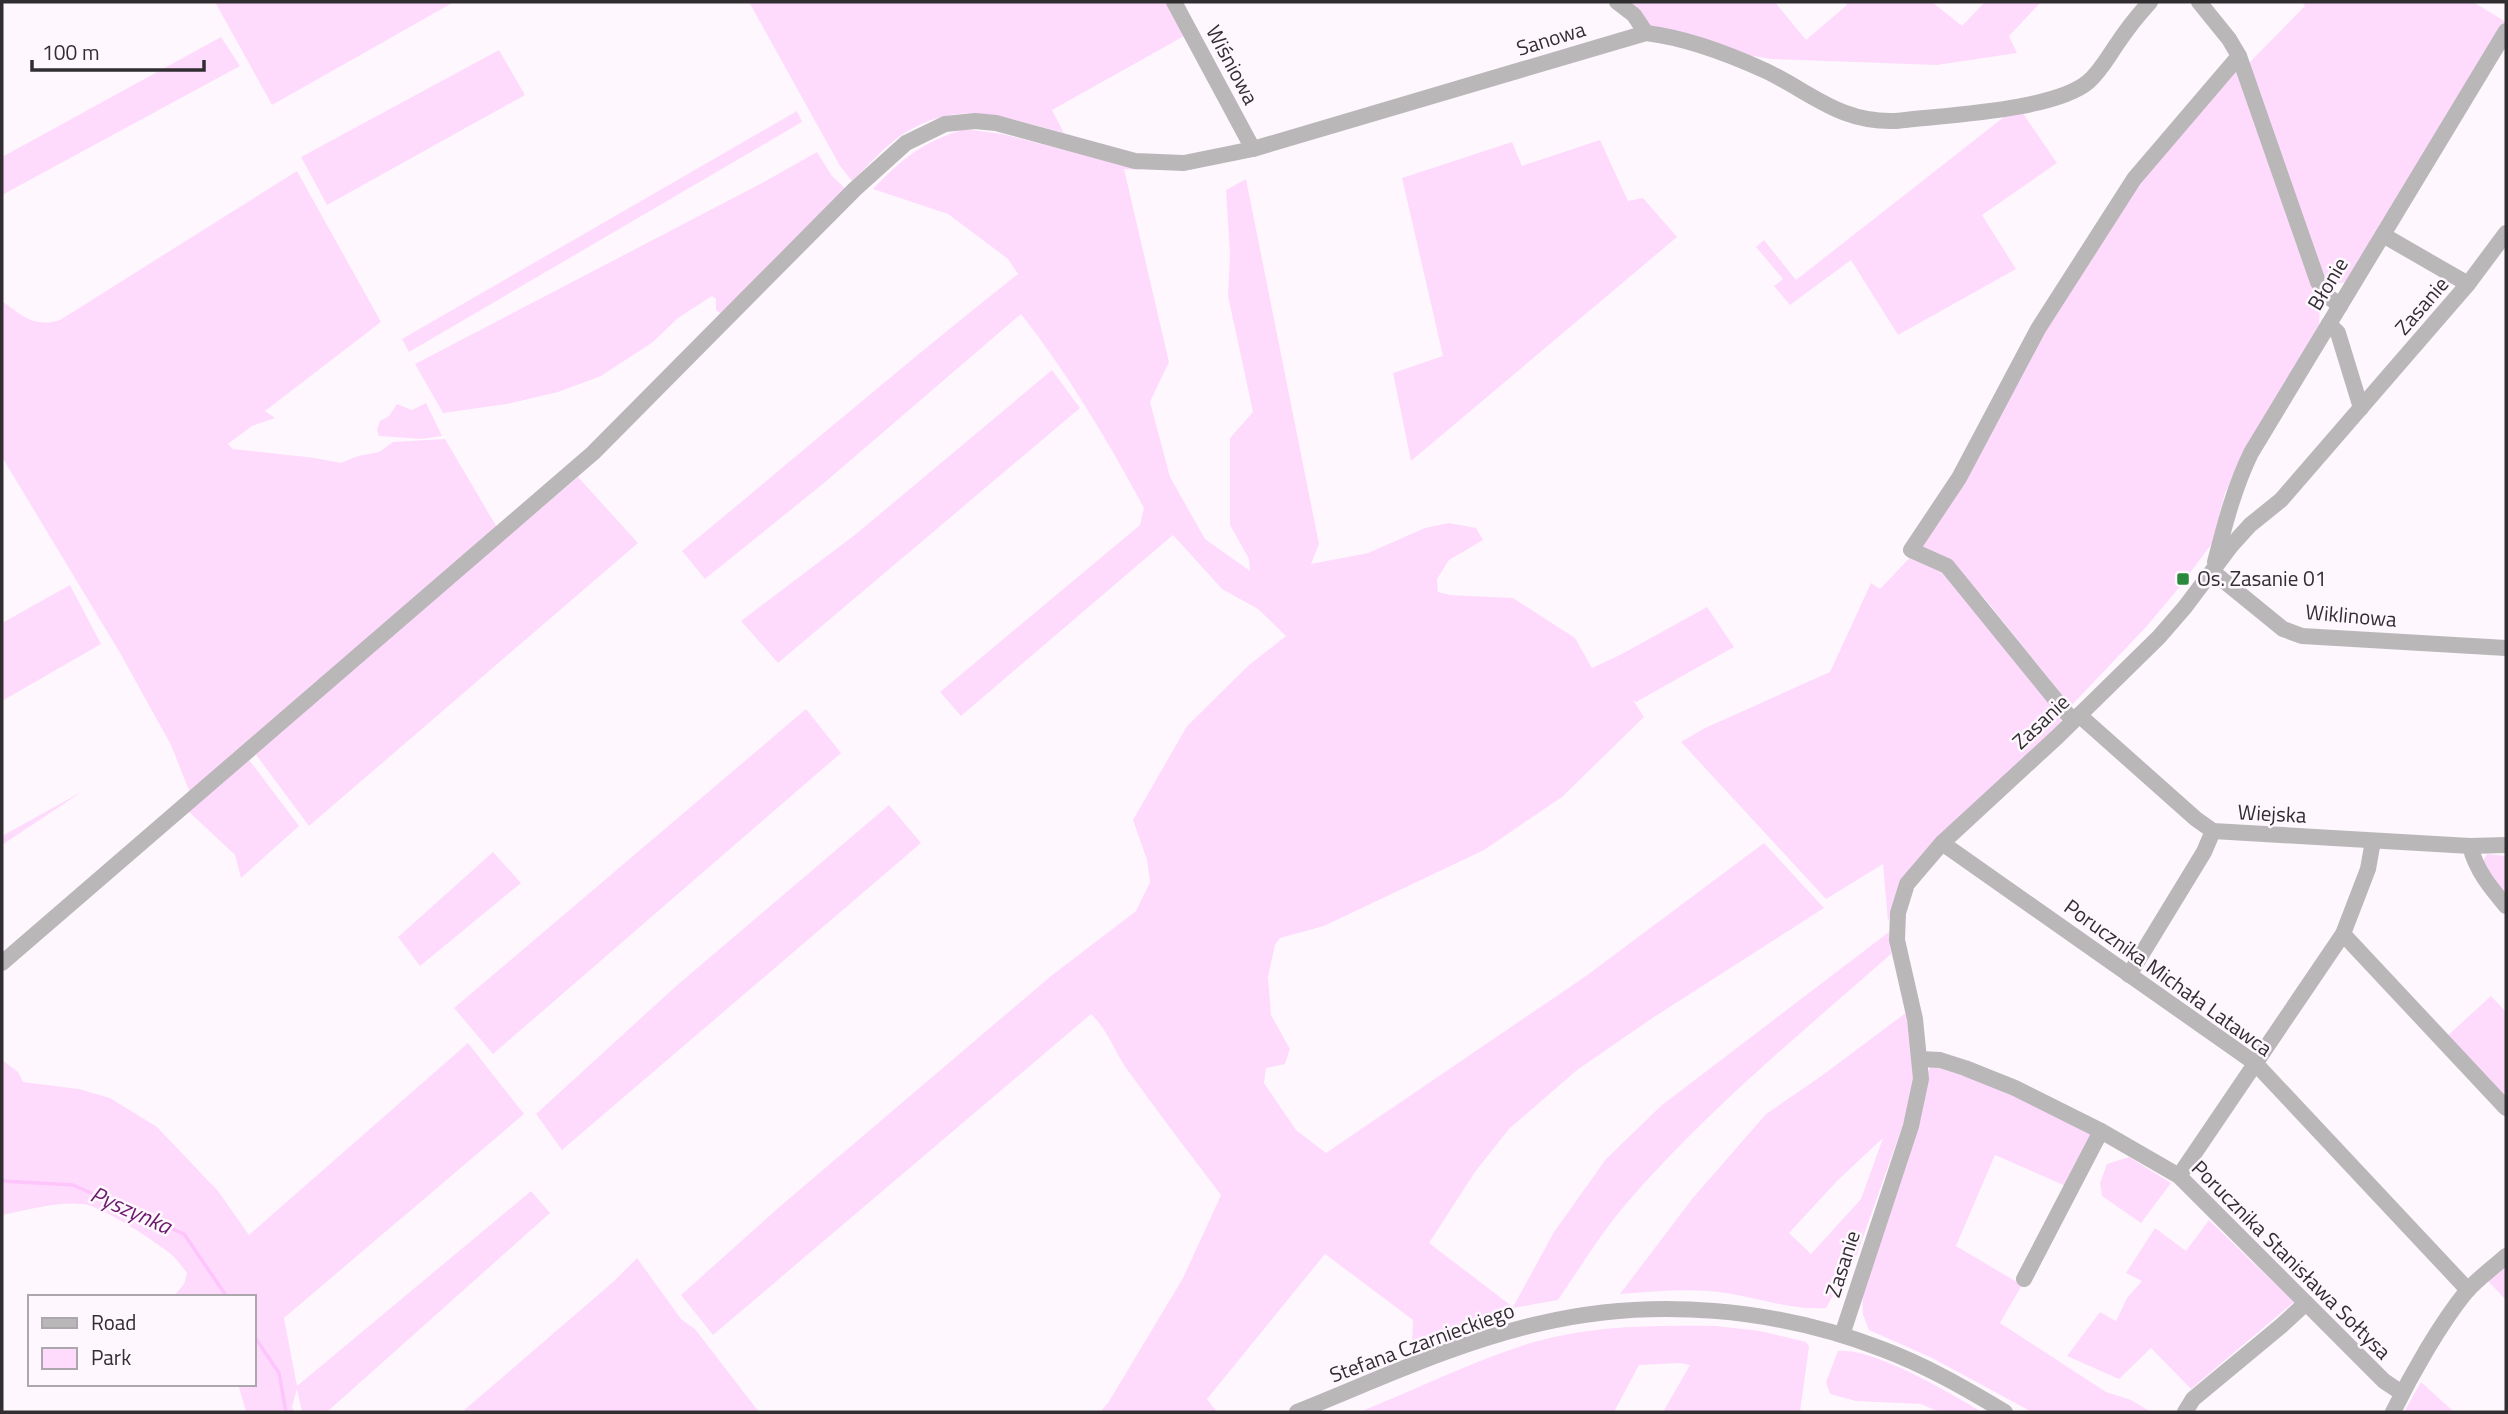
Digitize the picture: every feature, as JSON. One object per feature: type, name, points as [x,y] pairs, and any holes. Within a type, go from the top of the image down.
[{"type":"street","name":"Wiśniowa","points":[[1174,2],[1253,149]]},
{"type":"street","points":[[1617,2],[1634,15],[1646,33]]},
{"type":"street","name":"Sanowa","points":[[2,963],[593,453],[892,153],[927,131],[959,122],[996,123],[1122,158],[1162,163],[1212,159],[1646,33],[1681,40],[1747,63],[1851,116],[1874,121],[1896,121],[2023,106],[2071,93],[2097,73],[2131,23],[2150,2]]},
{"type":"street","points":[[2199,2],[2239,56],[2318,282],[2329,298],[2340,306]]},
{"type":"street","name":"Błonie","points":[[2213,572],[2238,479],[2251,453],[2506,31]]},
{"type":"street","name":"Wiejska","points":[[2239,56],[2134,179],[2038,329],[1959,478],[1911,550],[1947,566],[2076,718],[2213,831],[2470,846],[2506,845]]},
{"type":"street","name":"Zasanie","points":[[1842,1335],[1911,1126],[1921,1079],[1915,1019],[1900,959],[1896,926],[1907,884],[1922,863],[1942,843],[2159,636],[2213,572],[2231,546],[2250,525],[2281,500],[2468,284],[2506,233]]},
{"type":"street","points":[[2383,235],[2468,284]]},
{"type":"street","points":[[2329,324],[2338,333],[2361,408]]},
{"type":"street","name":"Wiklinowa","points":[[2213,572],[2283,629],[2302,636],[2506,648]]},
{"type":"street","points":[[2129,975],[2204,852],[2213,831]]},
{"type":"street","points":[[2179,1176],[2343,934],[2368,869],[2373,841]]},
{"type":"street","name":"Porucznika Michała Latawca","points":[[1942,843],[2255,1063],[2468,1290]]},
{"type":"street","points":[[2470,846],[2474,863],[2489,887],[2506,906]]},
{"type":"street","points":[[2343,934],[2506,1108]]},
{"type":"street","name":"Porucznika Stanisława Sołtysa","points":[[1920,1059],[1940,1060],[2002,1083],[2101,1131],[2179,1176],[2384,1381],[2402,1393]]},
{"type":"street","points":[[2024,1279],[2101,1131]]},
{"type":"street","points":[[2393,1412],[2402,1393],[2468,1290],[2506,1256]]},
{"type":"street","points":[[2185,1412],[2193,1399],[2306,1303]]},
{"type":"street","name":"Stefana Czarnieckiego","points":[[1297,1412],[1478,1341],[1543,1322],[1641,1310],[1754,1315],[1842,1335],[1924,1367],[2005,1412]]},
{"type":"green space","points":[[215,2],[454,2],[272,105]]},
{"type":"green space","points":[[749,2],[1168,2],[1186,35],[1052,110],[1064,133],[980,114],[941,117],[899,137],[852,181],[840,166]]},
{"type":"green space","points":[[1619,2],[1775,2],[1806,40],[1847,5],[1845,2],[1932,2],[1962,26],[1985,2],[2041,2],[2009,36],[2017,53],[1937,65],[1771,59],[1736,53],[1644,25]]},
{"type":"green space","points":[[2302,2],[2473,2],[2506,22],[2348,282],[2334,284],[2322,274],[2249,63],[2305,6]]},
{"type":"green space","points":[[221,37],[240,66],[2,195],[2,157]]},
{"type":"green space","points":[[499,50],[525,95],[327,205],[301,157]]},
{"type":"green space","points":[[2236,66],[2320,305],[2319,326],[2242,458],[2225,493],[2213,542],[2187,577],[2183,575],[2180,580],[2183,583],[2146,627],[2071,706],[1981,594],[1971,601],[2061,712],[2061,721],[2039,747],[1921,855],[1901,881],[1888,922],[1883,864],[1826,899],[1681,742],[1705,728],[1830,672],[1871,583],[1880,589],[1918,549],[2042,329],[2139,179]]},
{"type":"green space","points":[[2018,106],[2057,163],[1982,215],[2016,269],[1898,335],[1851,260],[1790,305],[1774,286],[1783,279],[1756,247],[1764,240],[1796,280]]},
{"type":"green space","points":[[797,111],[802,122],[409,352],[402,339]]},
{"type":"green space","points":[[965,129],[1002,134],[1142,170],[1124,169],[1169,362],[1150,402],[1170,477],[1205,539],[1250,571],[1249,559],[1230,525],[1230,438],[1253,412],[1228,296],[1230,255],[1226,190],[1246,179],[1319,544],[1311,564],[1368,553],[1425,528],[1449,523],[1476,528],[1483,540],[1449,560],[1437,579],[1438,592],[1513,598],[1575,638],[1592,668],[1707,607],[1734,647],[1636,702],[1633,700],[1644,717],[1562,797],[1484,850],[1324,926],[1280,938],[1275,945],[1268,977],[1271,1015],[1290,1049],[1285,1064],[1266,1068],[1264,1083],[1296,1130],[1326,1153],[1586,976],[1764,843],[1824,908],[1577,1070],[1509,1129],[1475,1172],[1429,1243],[1513,1307],[1554,1232],[1606,1159],[1662,1105],[1889,932],[1891,954],[1754,1074],[1656,1170],[1608,1227],[1558,1300],[1513,1308],[1412,1344],[1413,1320],[1325,1254],[1207,1399],[1217,1412],[1100,1412],[1183,1278],[1221,1195],[1126,1068],[1106,1033],[1091,1014],[713,1335],[681,1295],[777,1209],[1051,976],[1136,911],[1150,882],[1147,860],[1133,820],[1187,726],[1249,665],[1286,636],[1258,609],[1222,589],[1173,535],[961,716],[940,692],[1140,525],[1144,508],[1087,408],[1021,314],[824,483],[705,579],[682,551],[1018,274],[1008,259],[948,214],[873,189],[914,152]]},
{"type":"green space","points":[[1600,140],[1628,201],[1643,198],[1677,237],[1411,461],[1393,373],[1443,356],[1402,178],[1512,142],[1522,166]]},
{"type":"green space","points":[[817,152],[832,176],[847,190],[724,316],[716,310],[716,299],[712,296],[678,318],[653,342],[601,376],[558,392],[507,404],[443,413],[415,364]]},
{"type":"green space","points":[[297,171],[381,322],[265,411],[275,418],[252,426],[228,444],[233,449],[341,463],[379,452],[393,442],[445,439],[498,529],[190,793],[171,745],[120,653],[2,457],[2,301],[22,316],[35,321],[42,323],[60,320]]},
{"type":"green space","points":[[1052,370],[1080,408],[778,663],[741,621],[856,534]]},
{"type":"green space","points":[[426,403],[442,436],[422,439],[379,436],[377,430],[380,421],[389,416],[397,404],[412,410]]},
{"type":"green space","points":[[578,477],[638,543],[309,826],[254,752]]},
{"type":"green space","points":[[70,585],[101,644],[2,701],[2,623]]},
{"type":"green space","points":[[806,709],[841,753],[493,1054],[454,1008]]},
{"type":"green space","points":[[247,757],[299,826],[241,878],[235,855],[187,810]]},
{"type":"green space","points":[[83,791],[2,845],[2,836]]},
{"type":"green space","points":[[889,805],[921,843],[562,1150],[536,1114],[675,987]]},
{"type":"green space","points":[[493,852],[521,883],[420,966],[398,937]]},
{"type":"green space","points":[[2487,854],[2506,856],[2506,902],[2481,864]]},
{"type":"green space","points":[[2491,996],[2506,1012],[2506,1104],[2445,1038]]},
{"type":"green space","points":[[1907,1012],[1914,1077],[1909,1108],[1857,1254],[1826,1308],[1796,1307],[1722,1292],[1620,1294],[1692,1199],[1766,1114]],"holes":[[[1883,1138],[1861,1199],[1811,1254],[1789,1233],[1838,1180]]]},
{"type":"green space","points":[[468,1043],[524,1114],[284,1318],[297,1386],[531,1191],[550,1213],[327,1412],[302,1412],[297,1389],[292,1407],[294,1412],[246,1412],[239,1386],[256,1386],[256,1295],[175,1295],[184,1284],[187,1273],[175,1258],[130,1226],[92,1206],[43,1206],[2,1215],[2,1060],[18,1072],[23,1082],[79,1089],[110,1098],[157,1127],[218,1191],[249,1235]]},
{"type":"green space","points":[[1930,1066],[1993,1087],[2091,1135],[2068,1187],[1995,1155],[1956,1246],[2022,1285],[2000,1323],[2106,1392],[2131,1400],[2151,1412],[2032,1412],[1932,1358],[1869,1330],[1863,1315],[1862,1291],[1919,1119]]},
{"type":"green space","points":[[2129,1157],[2171,1183],[2141,1223],[2102,1196],[2100,1183],[2107,1164]]},
{"type":"green space","points":[[2209,1220],[2294,1302],[2191,1389],[2151,1348],[2119,1379],[2067,1356],[2100,1312],[2116,1321],[2127,1298],[2142,1281],[2126,1273],[2155,1228],[2186,1251]]},
{"type":"green space","points":[[637,1258],[681,1319],[695,1329],[759,1412],[462,1412],[613,1282]]},
{"type":"green space","points":[[2506,1261],[2506,1300],[2486,1279]]},
{"type":"green space","points":[[1716,1326],[1760,1331],[1806,1342],[1809,1347],[1800,1412],[1663,1412],[1690,1365],[1680,1363],[1639,1365],[1614,1412],[1359,1412],[1490,1357],[1556,1336],[1625,1327]]},
{"type":"green space","points":[[1838,1351],[1852,1351],[1890,1363],[1982,1412],[1939,1412],[1921,1404],[1856,1401],[1830,1394],[1826,1382]]},
{"type":"green space","points":[[2421,1382],[2454,1412],[2404,1412]]},
{"type":"waterway","name":"Pyszynka","points":[[2,1181],[73,1185],[184,1234],[226,1295]]},
{"type":"waterway","name":"Pyszynka","points":[[256,1339],[279,1373],[286,1412]]},
{"type":"place","name":"Os. Zasanie 01","points":[[2183,579]]}]
